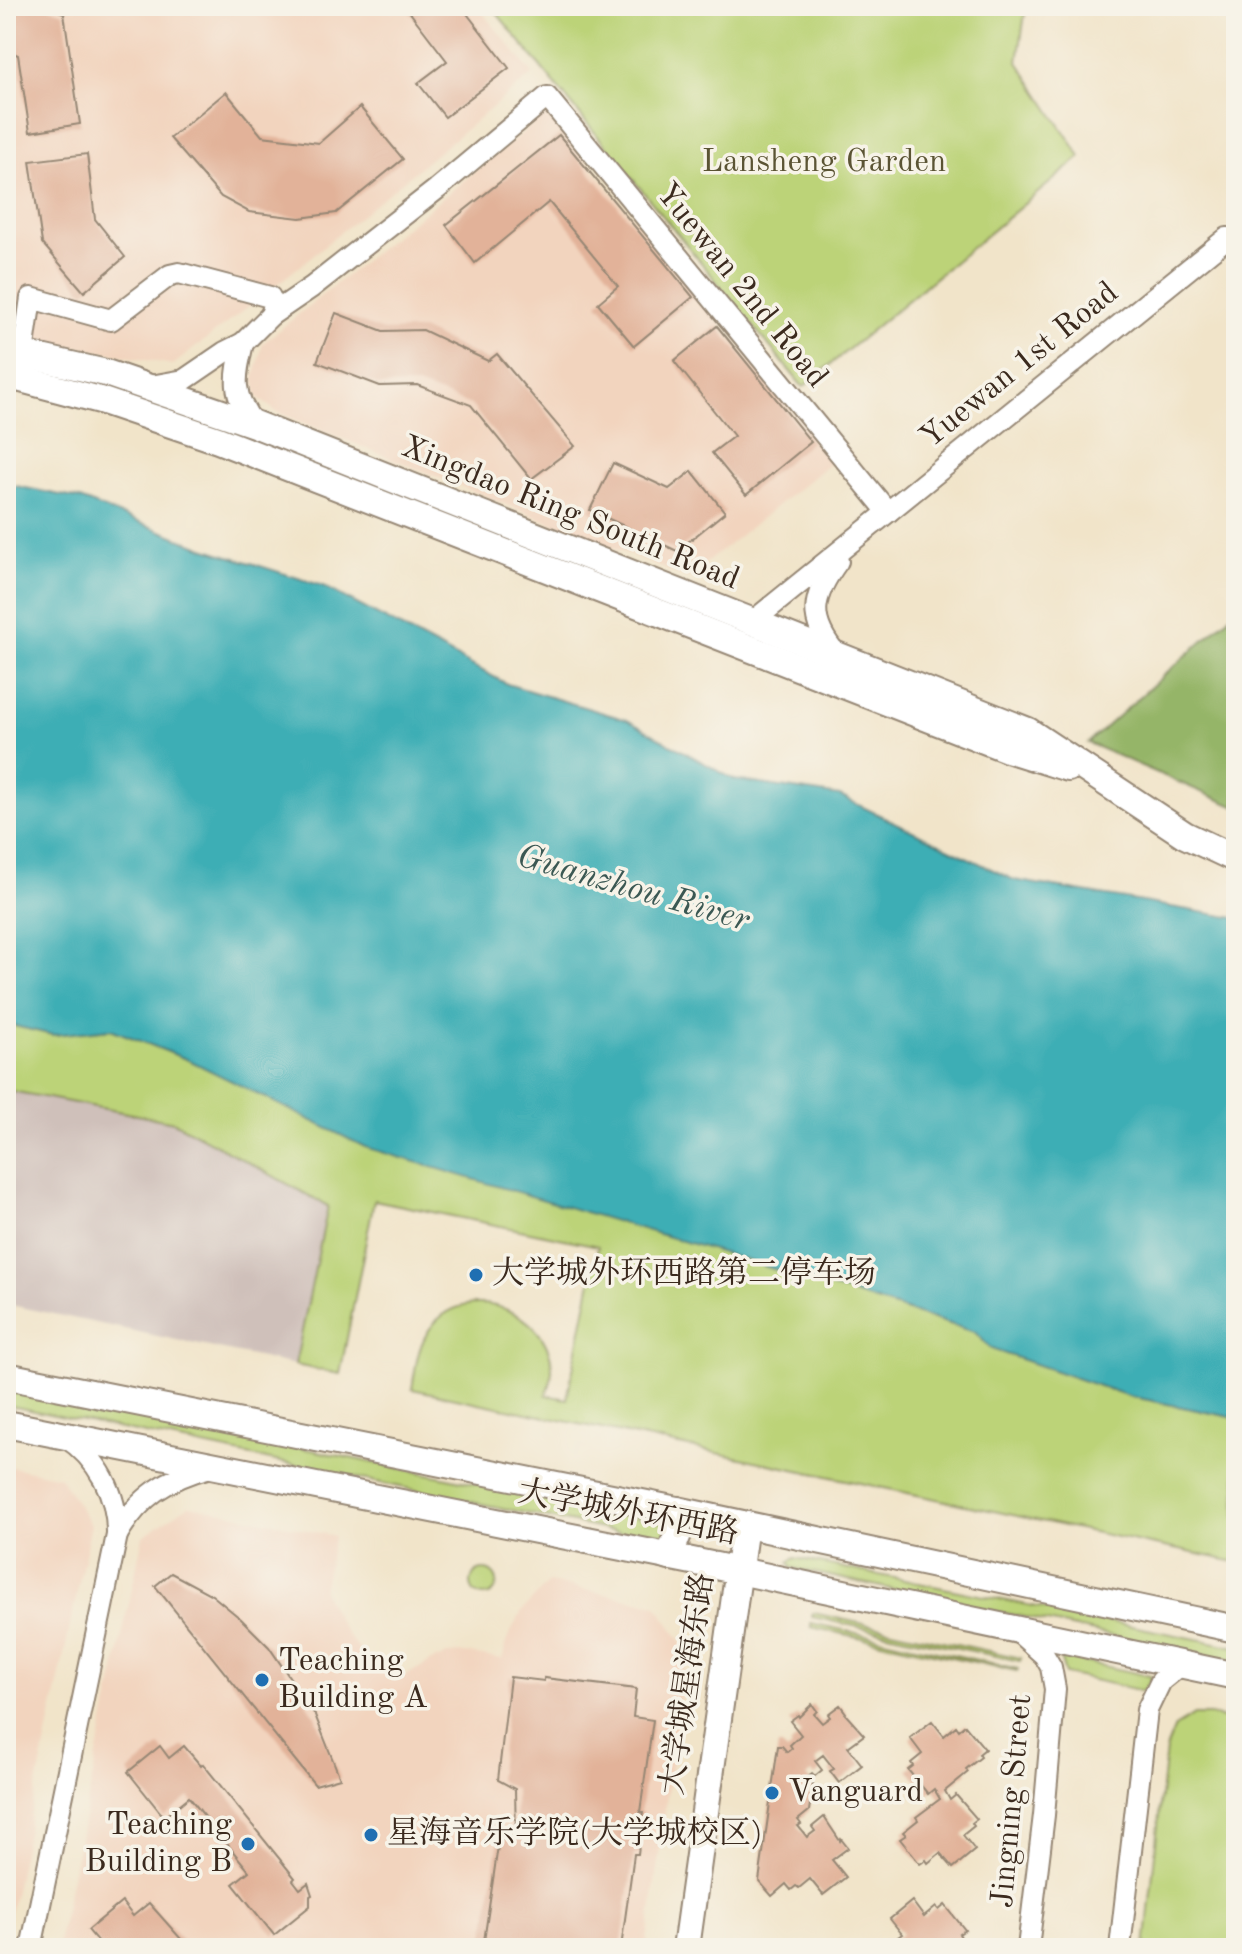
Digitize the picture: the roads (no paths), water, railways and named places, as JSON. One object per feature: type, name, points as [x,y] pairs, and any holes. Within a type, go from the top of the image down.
[{"type":"main road","name":"Xingdao Ring South Road","points":[[15,351],[106,373],[254,424],[1028,731],[1185,835],[1236,859]]},
{"type":"main road","name":"Xingdao Ring South Road","points":[[6,375],[100,400],[218,440],[1007,749],[1094,776]]},
{"type":"main road","name":"大学城外环西路","points":[[6,1376],[677,1510],[1236,1629]]},
{"type":"main road","name":"大学城外环西路","points":[[6,1424],[739,1571],[1236,1676]]},
{"type":"main road","points":[[669,1557],[678,1534],[677,1510]]},
{"type":"main road","name":"大学城星海东路","points":[[686,1948],[745,1525]]},
{"type":"street","name":"Yuewan 2nd Road","points":[[271,315],[425,199],[547,97],[888,512]]},
{"type":"street","name":"Yuewan 1st Road","points":[[752,622],[1227,238]]},
{"type":"street","points":[[15,351],[31,298],[111,320],[170,275],[179,273],[270,297],[274,305],[271,315],[243,343],[184,380],[145,387]]},
{"type":"street","points":[[243,343],[236,383],[238,399],[254,424]]},
{"type":"street","name":"Yuewan 1st Road","points":[[839,656],[820,630],[816,604],[822,585],[852,541]]},
{"type":"street","points":[[31,1948],[117,1535],[115,1505],[110,1490],[83,1452],[63,1436]]},
{"type":"street","points":[[117,1535],[130,1513],[149,1494],[189,1472],[211,1466]]},
{"type":"street","name":"Jingning Street","points":[[1012,1628],[1044,1655],[1051,1667],[1055,1689],[1028,1948]]},
{"type":"street","points":[[1120,1948],[1147,1710],[1161,1681],[1181,1665]]},
{"type":"water","name":"Guanzhou River","points":[[6,484],[80,499],[204,548],[323,586],[507,684],[627,720],[735,780],[840,796],[1014,880],[1236,918],[1236,1418],[1129,1396],[991,1349],[975,1332],[723,1253],[365,1147],[191,1061],[111,1029],[53,1035],[6,1024]]},
{"type":"place","name":"大学城外环西路第二停车场","points":[[476,1275]]},
{"type":"place","name":"Teaching Building A","points":[[262,1680]]},
{"type":"place","name":"Vanguard","points":[[772,1793]]},
{"type":"place","name":"星海音乐学院(大学城校区)","points":[[371,1835]]},
{"type":"place","name":"Teaching Building B","points":[[248,1844]]},
{"type":"park label","name":"Lansheng Garden","points":[[824,163]]}]
